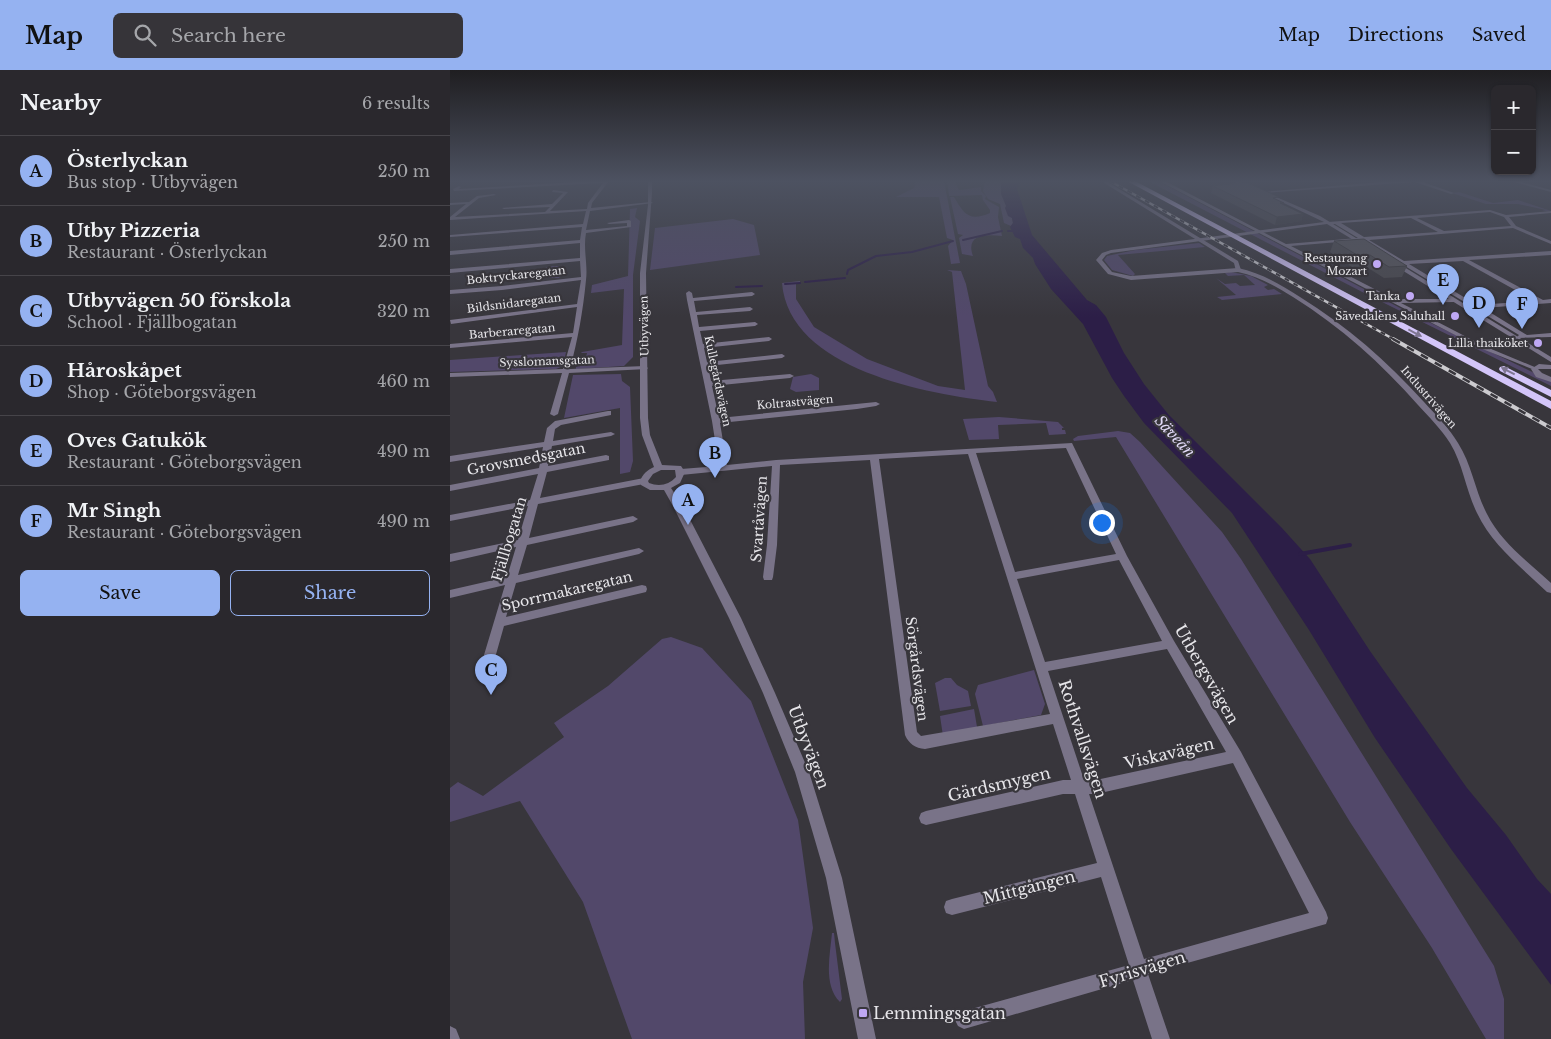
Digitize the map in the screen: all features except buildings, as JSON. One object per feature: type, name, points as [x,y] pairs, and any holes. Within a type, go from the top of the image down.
[{"type":"highway","points":[[1215,226],[1551,406]]},
{"type":"highway","points":[[1228,226],[1551,394]]},
{"type":"street","points":[[450,236],[626,226]]},
{"type":"street","name":"Utbyvägen","points":[[649,226],[643,252],[644,418],[646,435],[659,468]]},
{"type":"street","name":"Industrivägen","points":[[1177,226],[1236,262],[1238,270]]},
{"type":"street","points":[[1249,226],[1489,351],[1538,367],[1551,367]]},
{"type":"street","name":"Industrivägen","points":[[1294,226],[1108,253],[1101,256],[1099,260],[1110,273],[1131,278],[1238,270],[1264,278],[1338,324],[1390,368],[1454,444],[1490,528],[1502,543],[1551,589]]},
{"type":"street","points":[[1337,226],[1551,360]]},
{"type":"street","points":[[1343,226],[1526,337]]},
{"type":"street","points":[[1430,226],[1444,233]]},
{"type":"street","points":[[1285,245],[1514,227],[1551,243]]},
{"type":"street","name":"Fjällbogatan","points":[[486,665],[543,471],[551,428],[556,418],[576,335],[584,278],[582,241],[584,229]]},
{"type":"street","points":[[450,253],[582,241]]},
{"type":"street","points":[[1395,263],[1551,253]]},
{"type":"street","points":[[450,271],[582,259]]},
{"type":"street","points":[[1464,259],[1542,302]]},
{"type":"street","name":"Boktryckaregatan","points":[[450,292],[584,278]]},
{"type":"street","name":"Kullegårdsvägen","points":[[723,467],[716,421],[690,297],[752,294]]},
{"type":"street","points":[[1392,301],[1454,300]]},
{"type":"street","points":[[1466,308],[1551,301]]},
{"type":"street","name":"Bildsnidaregatan","points":[[450,322],[581,305]]},
{"type":"street","points":[[693,314],[750,309]]},
{"type":"street","points":[[696,329],[755,324]]},
{"type":"street","name":"Barberaregatan","points":[[450,346],[576,335]]},
{"type":"street","points":[[1517,338],[1551,335]]},
{"type":"street","points":[[700,346],[769,340]]},
{"type":"street","points":[[1542,354],[1546,362],[1534,371],[1538,375],[1551,380]]},
{"type":"street","points":[[704,364],[782,356]]},
{"type":"street","name":"Sysslomansgatan","points":[[450,375],[645,368]]},
{"type":"street","points":[[707,384],[790,376]]},
{"type":"street","name":"Koltrastvägen","points":[[716,421],[857,408],[876,404]]},
{"type":"street","points":[[556,418],[608,414]]},
{"type":"street","points":[[450,459],[536,444],[548,444],[612,434]]},
{"type":"street","name":"Utbergsvägen","points":[[971,451],[1070,445],[1122,556],[1170,644],[1236,756],[1320,918]]},
{"type":"street","points":[[644,481],[647,475],[659,468],[671,466],[682,472],[776,462],[971,451]]},
{"type":"street","name":"Rothvallsvägen","points":[[971,451],[1160,1039]]},
{"type":"street","name":"Sörgårdsvägen","points":[[874,457],[911,735],[918,742],[925,743],[1057,718]]},
{"type":"street","name":"Grovsmedsgatan","points":[[450,488],[606,458]]},
{"type":"street","name":"Svartåvägen","points":[[768,577],[772,545],[776,462]]},
{"type":"street","points":[[644,481],[645,485],[650,488],[666,487],[680,479],[682,472]]},
{"type":"street","points":[[450,518],[644,481]]},
{"type":"street","name":"Utbyvägen","points":[[666,487],[678,506],[735,618],[802,772],[834,878],[867,1039]]},
{"type":"street","points":[[450,558],[633,519]]},
{"type":"street","points":[[450,594],[639,551]]},
{"type":"street","points":[[1012,576],[1122,556]]},
{"type":"street","name":"Sporrmakaregatan","points":[[498,623],[642,589]]},
{"type":"street","points":[[1042,667],[1170,644]]},
{"type":"street","name":"Viskavägen","points":[[1080,787],[1096,787],[1236,756]]},
{"type":"street","name":"Gärdsmygen","points":[[926,818],[1063,787],[1080,787]]},
{"type":"street","name":"Mittgången","points":[[952,906],[1106,868]]},
{"type":"street","name":"Fyrisvägen","points":[[964,1020],[1320,918]]},
{"type":"street","points":[[450,1035],[451,1039]]},
{"type":"shaded area","points":[[629,226],[639,226],[633,275],[633,357],[624,366],[576,369],[576,367],[584,365],[587,353],[582,352],[622,345],[624,289],[591,293],[592,285],[628,276]]},
{"type":"shaded area","points":[[670,226],[754,226],[760,255],[650,270],[655,228]]},
{"type":"shaded area","points":[[945,226],[953,226],[960,263],[951,264],[948,246],[953,240],[947,238]]},
{"type":"shaded area","points":[[956,226],[1000,226],[1002,236],[990,235],[974,239],[971,249],[973,256],[962,254],[959,238],[963,235],[958,234]]},
{"type":"shaded area","points":[[1235,226],[1244,226],[1404,310],[1551,381],[1551,386]]},
{"type":"shaded area","points":[[1199,243],[1205,247],[1118,255],[1135,274],[1133,276],[1112,270],[1104,260],[1107,256],[1135,250]]},
{"type":"shaded area","points":[[553,266],[563,266],[564,272],[559,278],[541,278],[537,270]]},
{"type":"shaded area","points":[[947,270],[961,271],[966,284],[988,386],[997,402],[900,384],[866,372],[835,357],[809,337],[790,313],[782,283],[800,281],[800,284],[796,284],[796,299],[814,327],[867,359],[938,386],[965,390],[952,272]]},
{"type":"shaded area","points":[[1231,272],[1251,276],[1268,285],[1264,287],[1268,290],[1274,289],[1282,294],[1222,300],[1217,297],[1236,295],[1216,278],[1225,284],[1255,285],[1244,275],[1228,276],[1225,273]]},
{"type":"shaded area","points":[[566,352],[563,366],[556,369],[450,372],[450,360]]},
{"type":"shaded area","points":[[621,374],[622,381],[630,387],[633,461],[630,472],[620,474],[620,408],[564,418],[573,375]]},
{"type":"shaded area","points":[[811,374],[819,378],[819,390],[796,392],[790,389],[793,377]]},
{"type":"shaded area","points":[[999,417],[1058,422],[1064,428],[1062,430],[1065,430],[1066,434],[1049,435],[1046,423],[998,425],[999,439],[969,440],[963,419]]},
{"type":"shaded area","points":[[1118,431],[1130,433],[1140,442],[1222,532],[1241,559],[1494,966],[1504,999],[1504,1039],[1486,1039],[1432,948],[1350,822],[1116,437],[1074,441],[1073,439],[1078,436]]},
{"type":"shaded area","points":[[671,637],[702,648],[751,701],[798,820],[813,928],[803,982],[805,1039],[632,1039],[583,902],[520,801],[450,822],[450,788],[458,782],[483,796],[564,737],[554,723],[608,686],[662,639]]},
{"type":"shaded area","points":[[1034,670],[1045,704],[1041,715],[983,726],[975,694],[978,685]]},
{"type":"shaded area","points":[[945,678],[951,678],[957,685],[968,691],[971,706],[940,711],[935,683]]},
{"type":"shaded area","points":[[974,709],[977,727],[943,736],[940,716]]},
{"type":"shaded area","points":[[832,933],[834,933],[842,999],[840,1002],[831,987],[829,978]]},
{"type":"water","name":"Säveån","points":[[1029,226],[1032,235],[1087,300],[1096,305],[1106,317],[1124,353],[1144,384],[1168,414],[1281,527],[1310,559],[1370,651],[1467,788],[1506,835],[1537,879],[1551,894],[1551,985],[1451,849],[1375,738],[1309,630],[1232,513],[1144,423],[1112,378],[1083,324],[1051,289],[1033,258],[1023,248],[1020,239],[1015,237],[1010,227]]},
{"type":"waterway","points":[[963,240],[1002,231]]},
{"type":"waterway","points":[[1008,231],[1018,231]]},
{"type":"waterway","points":[[847,274],[848,270],[876,256],[912,252],[953,241]]},
{"type":"waterway","points":[[805,282],[845,278]]},
{"type":"waterway","points":[[785,284],[800,283]]},
{"type":"waterway","points":[[736,287],[762,286]]},
{"type":"waterway","points":[[1300,554],[1350,545]]},
{"type":"railway","points":[[1191,226],[1395,340]]},
{"type":"railway","points":[[1393,339],[1551,428]]},
{"type":"place","name":"Restaurang Mozart","points":[[1377,264]]},
{"type":"place","name":"Tanka","points":[[1410,296]]},
{"type":"place","name":"Oves Gatukök","points":[[1443,305]]},
{"type":"place","name":"Sävedalens Saluhall","points":[[1455,316]]},
{"type":"place","name":"Håroskåpet","points":[[1479,328]]},
{"type":"place","name":"Mr Singh","points":[[1522,329]]},
{"type":"place","name":"Lilla thaiköket","points":[[1538,343]]},
{"type":"place","name":"Utby Pizzeria","points":[[715,478]]},
{"type":"place","name":"Österlyckan","points":[[688,525]]},
{"type":"place","name":"Utbyvägen 50 förskola","points":[[491,695]]},
{"type":"place","name":"Lemmingsgatan","points":[[863,1013]]}]
